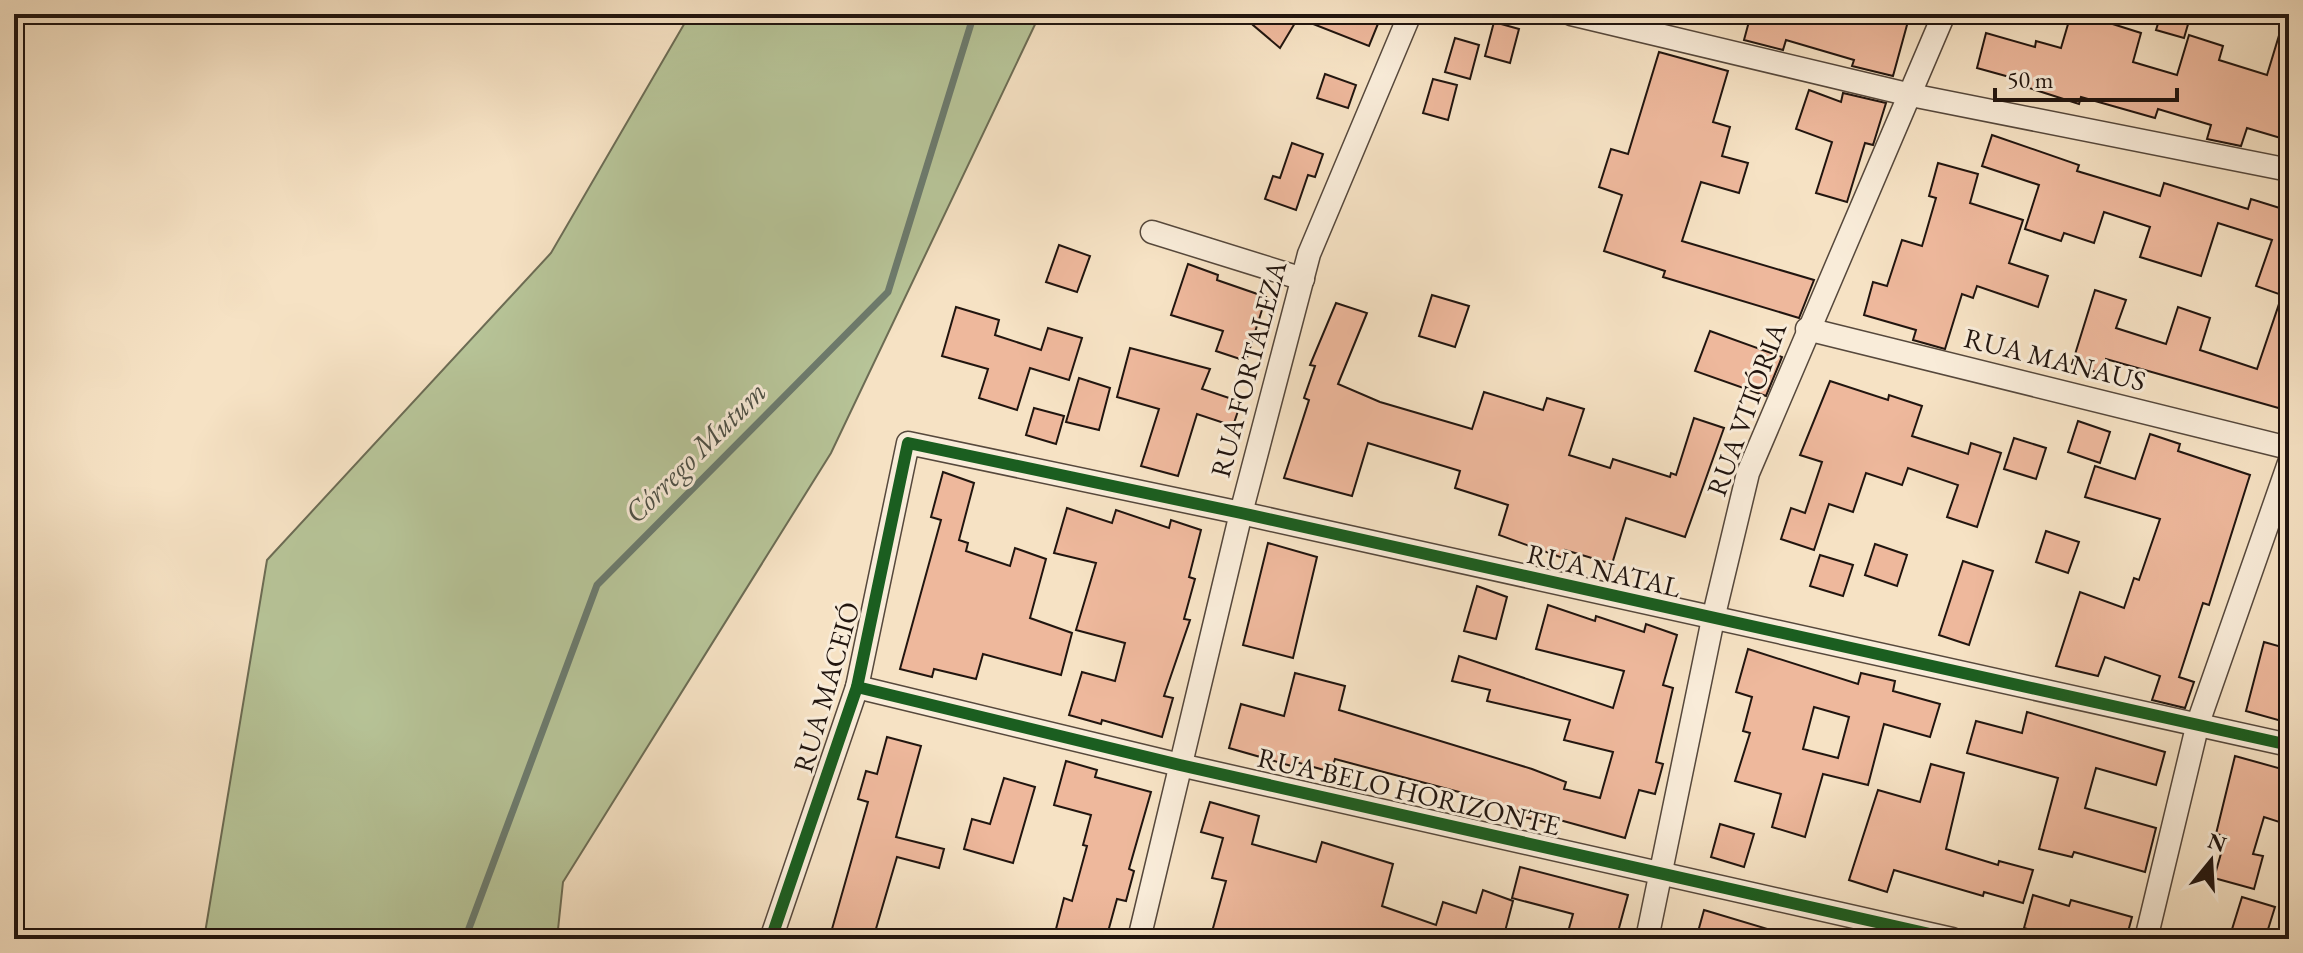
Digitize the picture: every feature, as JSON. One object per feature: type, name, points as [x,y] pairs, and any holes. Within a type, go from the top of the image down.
[{"type":"street","name":"RUA FORTALEZA","points":[[1139,939],[1241,513],[1309,254],[1410,14]]},
{"type":"street","points":[[1571,14],[1911,95],[2289,170]]},
{"type":"street","name":"RUA VITÓRIA","points":[[1647,939],[1713,619],[1748,473],[1944,14]]},
{"type":"street","points":[[1152,232],[1303,279]]},
{"type":"street","name":"RUA MANAUS","points":[[1807,329],[2289,448]]},
{"type":"street","name":"RUA NATAL","points":[[908,443],[1241,513],[2289,745]]},
{"type":"street","name":"RUA MACEIÓ","points":[[771,939],[857,687],[908,443]]},
{"type":"street","points":[[2146,939],[2198,723],[2289,463]]},
{"type":"street","name":"RUA BELO HORIZONTE","points":[[857,687],[1180,765],[1952,939]]},
{"type":"green space","points":[[690,14],[1040,14],[831,453],[563,882],[557,939],[204,939],[267,560],[551,253]]},
{"type":"building","points":[[1262,14],[1382,14],[1369,46],[1298,18],[1280,48],[1253,25]]},
{"type":"building","points":[[1751,14],[1910,14],[1893,76],[1852,66],[1854,60],[1786,40],[1783,50],[1744,40]]},
{"type":"building","points":[[2071,14],[2101,14],[2100,20],[2141,33],[2133,62],[2177,75],[2189,35],[2223,46],[2219,60],[2267,75],[2284,19],[2289,20],[2289,124],[2284,139],[2247,128],[2241,146],[2207,139],[2211,125],[2158,109],[2155,118],[2081,97],[2079,104],[2023,86],[2024,81],[1977,68],[1986,33],[2035,47],[2036,41],[2061,48]]},
{"type":"building","points":[[2161,14],[2191,14],[2184,38],[2156,30]]},
{"type":"building","points":[[1494,22],[1519,29],[1510,63],[1485,56]]},
{"type":"building","points":[[1455,38],[1479,45],[1470,79],[1445,72]]},
{"type":"building","points":[[1659,52],[1728,71],[1713,122],[1730,127],[1722,156],[1748,163],[1739,193],[1701,182],[1682,241],[1814,280],[1799,318],[1663,277],[1665,271],[1604,251],[1622,195],[1599,187],[1611,149],[1628,154]]},
{"type":"building","points":[[1325,74],[1356,85],[1348,108],[1317,98]]},
{"type":"building","points":[[1433,79],[1457,85],[1448,120],[1423,113]]},
{"type":"building","points":[[1809,90],[1841,102],[1843,93],[1886,103],[1873,145],[1865,143],[1847,202],[1816,193],[1832,142],[1796,129]]},
{"type":"building","points":[[1992,135],[2079,165],[2077,171],[2160,196],[2164,183],[2248,209],[2251,199],[2283,209],[2289,200],[2289,389],[2282,409],[2106,359],[2102,374],[2072,364],[2095,290],[2126,300],[2116,328],[2166,344],[2178,307],[2210,318],[2200,350],[2257,369],[2282,295],[2256,286],[2272,240],[2218,223],[2201,276],[2140,257],[2150,227],[2104,212],[2094,243],[2064,233],[2061,241],[2025,229],[2039,185],[1982,166]]},
{"type":"building","points":[[1292,143],[1323,154],[1315,177],[1308,175],[1296,210],[1265,199],[1273,176],[1280,178]]},
{"type":"building","points":[[1938,163],[1978,174],[1970,203],[2023,220],[2009,263],[2048,276],[2038,307],[1977,286],[1973,298],[1962,294],[1945,349],[1913,340],[1916,330],[1864,315],[1873,282],[1887,286],[1902,240],[1922,246],[1936,198],[1929,196]]},
{"type":"building","points":[[1059,245],[1090,256],[1077,292],[1046,282]]},
{"type":"building","points":[[1188,264],[1218,275],[1217,280],[1266,297],[1246,361],[1216,351],[1223,331],[1171,315]]},
{"type":"building","points":[[1432,295],[1469,306],[1455,347],[1419,336]]},
{"type":"building","points":[[1336,303],[1367,313],[1338,384],[1380,402],[1472,429],[1484,392],[1543,410],[1547,398],[1584,409],[1569,455],[1610,468],[1613,459],[1670,477],[1671,473],[1676,475],[1694,418],[1724,428],[1685,537],[1626,518],[1612,564],[1565,550],[1563,558],[1499,535],[1508,505],[1455,488],[1460,471],[1368,443],[1352,496],[1284,478],[1309,400],[1304,398],[1315,366],[1310,365]]},
{"type":"building","points":[[956,307],[999,320],[995,335],[1041,350],[1048,328],[1082,338],[1069,380],[1030,368],[1017,410],[979,398],[988,369],[942,356]]},
{"type":"building","points":[[1710,331],[1782,357],[1766,396],[1695,371]]},
{"type":"building","points":[[1130,348],[1210,369],[1202,389],[1241,402],[1233,426],[1197,414],[1178,476],[1141,466],[1159,409],[1117,397]]},
{"type":"building","points":[[1079,378],[1110,388],[1099,430],[1066,422]]},
{"type":"building","points":[[1830,381],[1888,400],[1889,395],[1922,406],[1912,436],[1968,454],[1971,443],[2001,453],[1977,527],[1947,517],[1958,485],[1908,468],[1902,485],[1866,473],[1853,512],[1829,504],[1814,550],[1781,539],[1791,508],[1805,513],[1822,462],[1800,455]]},
{"type":"building","points":[[1034,408],[1064,416],[1056,444],[1026,435]]},
{"type":"building","points":[[2078,421],[2110,432],[2100,463],[2068,452]]},
{"type":"building","points":[[2150,434],[2180,444],[2178,451],[2250,475],[2209,605],[2203,603],[2179,677],[2194,682],[2185,708],[2152,700],[2160,676],[2105,657],[2098,676],[2056,666],[2080,592],[2124,608],[2134,578],[2139,580],[2160,519],[2085,497],[2095,466],[2135,479]]},
{"type":"building","points":[[2014,438],[2046,448],[2036,479],[2004,469]]},
{"type":"building","points":[[943,472],[974,483],[959,540],[968,543],[966,551],[1010,566],[1015,548],[1046,559],[1030,618],[1072,633],[1061,675],[983,654],[976,679],[934,669],[932,677],[900,669],[941,520],[931,517]]},
{"type":"building","points":[[1067,508],[1112,523],[1116,510],[1169,528],[1171,520],[1201,530],[1189,577],[1195,579],[1184,619],[1190,620],[1164,696],[1173,698],[1162,737],[1102,720],[1101,724],[1069,715],[1082,672],[1115,681],[1125,643],[1076,630],[1096,563],[1054,553]]},
{"type":"building","points":[[2046,531],[2079,542],[2068,573],[2036,562]]},
{"type":"building","points":[[1268,543],[1317,557],[1293,658],[1243,645]]},
{"type":"building","points":[[1875,544],[1907,555],[1897,586],[1865,575]]},
{"type":"building","points":[[1820,555],[1853,565],[1843,596],[1810,586]]},
{"type":"building","points":[[1963,561],[1993,571],[1969,645],[1939,635]]},
{"type":"building","points":[[1477,586],[1507,597],[1496,639],[1464,631]]},
{"type":"building","points":[[1548,605],[1595,621],[1596,616],[1644,632],[1646,624],[1677,635],[1663,685],[1673,688],[1656,762],[1663,764],[1655,794],[1639,790],[1625,838],[1556,819],[1555,824],[1523,817],[1524,813],[1459,792],[1335,759],[1331,772],[1296,762],[1295,767],[1229,748],[1241,704],[1284,716],[1295,673],[1345,686],[1339,710],[1532,769],[1566,782],[1564,789],[1600,798],[1613,752],[1564,740],[1570,720],[1487,701],[1490,690],[1452,681],[1459,656],[1613,708],[1624,671],[1536,649]]},
{"type":"building","points":[[2264,642],[2289,649],[2289,723],[2246,711]]},
{"type":"building","points":[[1748,649],[1858,684],[1861,673],[1895,681],[1893,691],[1940,704],[1930,737],[1884,724],[1868,785],[1823,774],[1805,837],[1772,827],[1781,794],[1735,781],[1750,733],[1743,731],[1752,697],[1736,692]],"holes":[[[1814,707],[1849,717],[1838,758],[1803,749]]]},
{"type":"building","points":[[2027,712],[2165,752],[2156,785],[2096,768],[2085,808],[2156,828],[2145,872],[2074,852],[2072,857],[2039,849],[2058,778],[1967,753],[1976,721],[2022,733]]},
{"type":"building","points":[[887,737],[921,746],[896,837],[944,849],[939,868],[897,857],[873,939],[865,939],[832,929],[868,802],[858,799],[866,771],[877,774]]},
{"type":"building","points":[[2235,756],[2289,771],[2289,825],[2264,817],[2253,854],[2263,856],[2254,889],[2214,878],[2226,836],[2216,834]]},
{"type":"building","points":[[1066,761],[1097,770],[1095,777],[1151,792],[1129,869],[1134,871],[1126,901],[1117,899],[1106,939],[1056,929],[1064,898],[1072,901],[1087,846],[1083,845],[1091,815],[1054,805]]},
{"type":"building","points":[[1931,764],[1964,773],[1946,849],[1998,865],[1999,861],[2033,870],[2023,903],[1984,892],[1983,896],[1894,870],[1887,892],[1849,880],[1878,790],[1920,802]]},
{"type":"building","points":[[1004,778],[1035,787],[1013,863],[964,849],[972,819],[990,824]]},
{"type":"building","points":[[1210,802],[1259,816],[1252,844],[1316,862],[1322,842],[1393,864],[1382,906],[1436,925],[1443,902],[1476,913],[1483,890],[1513,901],[1503,939],[1468,935],[1467,939],[1210,939],[1226,881],[1212,878],[1223,838],[1201,832]]},
{"type":"building","points":[[1720,824],[1754,834],[1744,867],[1711,857]]},
{"type":"building","points":[[1520,867],[1628,895],[1616,939],[1566,939],[1573,914],[1512,898]]},
{"type":"building","points":[[2033,895],[2069,906],[2071,900],[2132,917],[2126,939],[2060,939],[2024,928]]},
{"type":"building","points":[[2242,897],[2275,907],[2265,939],[2229,939]]},
{"type":"building","points":[[1704,910],[1784,934],[1783,939],[1696,939]]},
{"type":"waterway","name":"Córrego Mutum","points":[[465,939],[597,585],[888,292],[974,14]]},
{"type":"cycle path","points":[[771,939],[857,687],[908,443],[1241,513],[2289,745]]},
{"type":"cycle path","points":[[857,687],[1180,765],[1952,939]]}]
